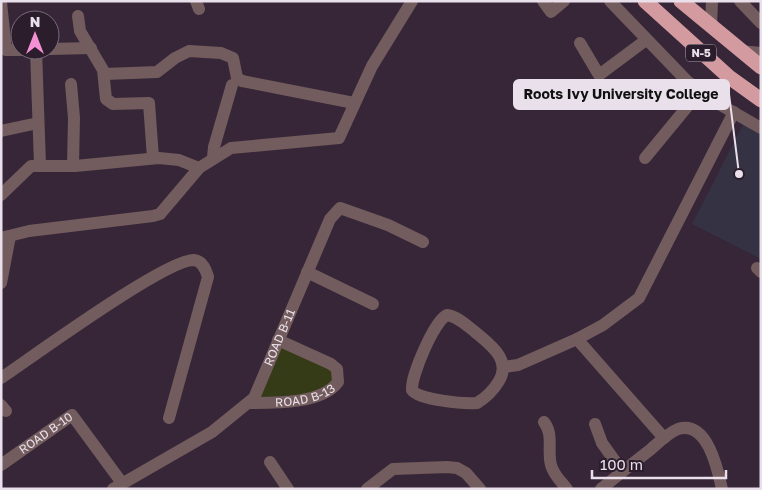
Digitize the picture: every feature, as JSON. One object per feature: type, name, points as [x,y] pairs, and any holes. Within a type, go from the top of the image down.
[{"type":"highway","name":"N-5","points":[[645,1],[729,77],[761,100]]},
{"type":"highway","name":"N-5","points":[[683,3],[761,67]]},
{"type":"street","points":[[1,283],[6,237],[28,231],[141,219],[160,214],[199,168],[213,157],[231,148],[245,145],[339,138],[343,134],[354,103],[372,66],[412,1]]},
{"type":"street","points":[[543,1],[551,12],[564,1]]},
{"type":"street","points":[[610,1],[687,81],[761,128]]},
{"type":"street","points":[[710,27],[712,1]]},
{"type":"street","points":[[740,1],[761,23]]},
{"type":"street","points":[[1,2],[6,50],[10,50]]},
{"type":"street","points":[[78,16],[80,31],[105,74],[106,99],[113,104],[149,103],[154,158]]},
{"type":"street","points":[[580,43],[599,75],[646,40]]},
{"type":"street","points":[[60,49],[91,48]]},
{"type":"street","points":[[105,74],[156,72],[175,58],[189,51],[221,53],[233,58],[237,78],[242,82],[354,103]]},
{"type":"street","points":[[740,51],[761,53]]},
{"type":"street","points":[[36,60],[40,165]]},
{"type":"street","points":[[71,84],[74,118],[73,166]]},
{"type":"street","points":[[213,157],[214,147],[232,86]]},
{"type":"street","points":[[645,158],[701,90]]},
{"type":"street","points":[[504,368],[518,365],[577,339],[603,325],[631,305],[645,290],[734,112]]},
{"type":"street","points":[[1,131],[38,123]]},
{"type":"street","points":[[1,195],[31,166],[73,166],[154,158],[174,159],[199,168]]},
{"type":"street","name":"ROAD B-11","points":[[117,486],[212,432],[250,403],[262,382],[330,219],[340,208],[388,225],[423,242]]},
{"type":"street","points":[[1,378],[124,294],[180,263],[194,260],[201,263],[208,276],[169,418]]},
{"type":"street","points":[[307,272],[373,304]]},
{"type":"street","points":[[447,315],[457,319],[489,344],[499,355],[504,368],[502,376],[493,390],[477,403],[425,398],[415,395],[412,390],[417,369],[439,320],[447,315]]},
{"type":"street","points":[[577,339],[664,438]]},
{"type":"street","name":"ROAD B-13","points":[[250,403],[281,402],[316,396],[332,389],[338,382],[337,369],[331,364],[278,340]]},
{"type":"street","name":"ROAD B-10","points":[[1,465],[72,415],[117,486]]},
{"type":"street","points":[[544,422],[550,433],[549,456],[553,472],[567,489]]},
{"type":"street","points":[[595,424],[602,442],[622,471]]},
{"type":"street","points":[[601,489],[664,438],[679,429],[694,431],[712,451],[722,489]]},
{"type":"street","points":[[270,462],[288,489]]},
{"type":"street","points":[[367,489],[393,470],[446,467],[457,468],[466,473],[480,489]]},
{"type":"shaded area","points":[[747,117],[761,124],[761,259],[692,224]]},
{"type":"green space","points":[[278,343],[330,366],[336,382],[322,393],[256,398]]},
{"type":"place","name":"Roots Ivy University College","points":[[739,174]]}]
